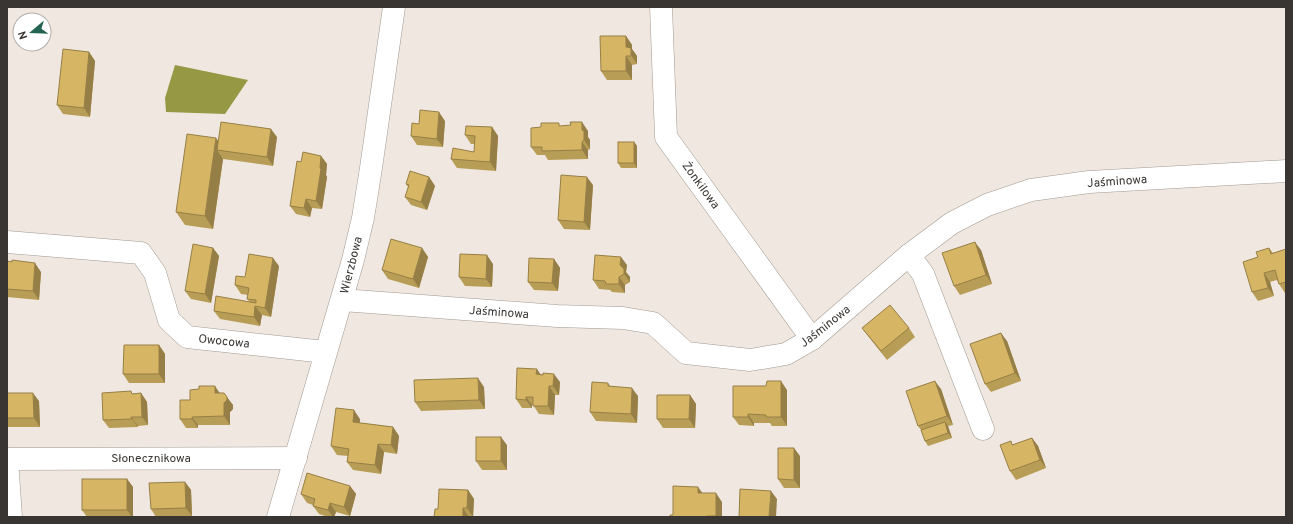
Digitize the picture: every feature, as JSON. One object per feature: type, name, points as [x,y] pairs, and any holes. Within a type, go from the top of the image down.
[{"type":"street","name":"Wierzbowa","points":[[278,517],[354,260],[363,218],[394,7]]},
{"type":"street","name":"Żonkilowa","points":[[661,7],[666,137],[812,339]]},
{"type":"street","name":"Jaśminowa","points":[[342,300],[557,316],[623,318],[652,323],[686,353],[750,360],[786,354],[812,339],[909,254],[952,224],[988,204],[1031,190],[1089,182],[1286,171]]},
{"type":"street","name":"Owocowa","points":[[7,242],[141,253],[155,274],[170,320],[187,337],[326,352]]},
{"type":"street","points":[[909,254],[923,274],[983,429]]},
{"type":"street","name":"Słonecznikowa","points":[[7,459],[296,458]]},
{"type":"street","points":[[7,459],[11,517]]},
{"type":"shaded area","points":[[175,65],[248,80],[225,114],[166,112],[165,98]]},
{"type":"building","points":[[600,36],[626,36],[626,47],[631,48],[631,56],[626,56],[626,71],[601,71]]},
{"type":"building","points":[[63,49],[89,52],[84,108],[57,105]]},
{"type":"building","points":[[420,110],[439,112],[437,139],[411,136],[412,123],[419,124]]},
{"type":"building","points":[[221,122],[271,129],[267,157],[217,150]]},
{"type":"building","points":[[570,122],[582,122],[584,140],[582,142],[582,150],[542,151],[542,147],[531,147],[531,128],[541,127],[541,123],[559,123],[559,126],[571,125]]},
{"type":"building","points":[[466,126],[492,127],[490,162],[451,159],[453,148],[474,152],[475,136],[465,135]]},
{"type":"building","points":[[187,134],[216,138],[205,216],[176,212]]},
{"type":"building","points":[[618,142],[634,142],[634,163],[618,163]]},
{"type":"building","points":[[303,152],[321,156],[321,169],[316,201],[306,199],[304,208],[290,206],[297,161],[301,162]]},
{"type":"building","points":[[410,171],[429,177],[421,202],[405,197],[409,185],[406,184]]},
{"type":"building","points":[[561,175],[587,177],[584,222],[558,220]]},
{"type":"building","points":[[391,239],[422,248],[413,279],[382,270]]},
{"type":"building","points":[[975,242],[986,275],[954,286],[942,253]]},
{"type":"building","points":[[193,244],[213,248],[205,294],[185,291]]},
{"type":"building","points":[[1269,248],[1271,254],[1286,249],[1286,282],[1279,284],[1275,270],[1264,273],[1268,288],[1252,292],[1243,262],[1258,257],[1256,252]]},
{"type":"building","points":[[249,254],[273,258],[265,308],[255,306],[254,317],[214,311],[216,296],[256,303],[256,300],[247,299],[249,288],[235,285],[236,276],[245,277]]},
{"type":"building","points":[[460,254],[487,255],[486,279],[459,277]]},
{"type":"building","points":[[595,255],[621,257],[620,265],[624,269],[624,274],[619,277],[619,284],[606,284],[605,281],[593,280]]},
{"type":"building","points":[[529,258],[554,259],[552,283],[528,282]]},
{"type":"building","points":[[12,260],[35,263],[33,291],[7,289],[7,261],[12,262]]},
{"type":"building","points":[[890,305],[909,328],[881,351],[862,328]]},
{"type":"building","points":[[1001,333],[1015,373],[985,384],[970,344]]},
{"type":"building","points":[[124,345],[159,345],[159,374],[123,374]]},
{"type":"building","points":[[517,368],[537,369],[536,374],[554,374],[553,386],[549,386],[548,406],[533,406],[533,397],[526,397],[526,400],[516,399]]},
{"type":"building","points":[[478,378],[479,400],[415,402],[414,380]]},
{"type":"building","points":[[767,381],[781,381],[781,417],[766,417],[766,415],[748,414],[748,417],[733,417],[733,386],[766,386]]},
{"type":"building","points":[[935,381],[947,416],[918,426],[906,391]]},
{"type":"building","points":[[592,382],[608,383],[608,386],[632,388],[631,414],[590,412]]},
{"type":"building","points":[[199,386],[215,386],[215,393],[224,393],[227,400],[224,403],[224,416],[180,419],[180,400],[190,400],[190,390],[199,389]]},
{"type":"building","points":[[131,391],[132,394],[141,393],[142,417],[131,417],[132,419],[103,420],[102,393]]},
{"type":"building","points":[[7,393],[33,393],[34,418],[7,418]]},
{"type":"building","points":[[657,395],[690,395],[689,419],[657,419]]},
{"type":"building","points":[[336,408],[354,410],[353,422],[393,427],[391,445],[378,444],[375,465],[347,462],[349,449],[331,446]]},
{"type":"building","points":[[945,422],[948,433],[925,441],[921,430]]},
{"type":"building","points":[[476,437],[501,437],[501,461],[476,461]]},
{"type":"building","points":[[1032,438],[1040,460],[1010,471],[1000,445],[1011,441],[1012,445]]},
{"type":"building","points":[[778,448],[794,448],[794,480],[778,479]]},
{"type":"building","points":[[307,473],[350,486],[344,507],[330,503],[328,510],[313,506],[315,499],[301,494]]},
{"type":"building","points":[[82,479],[127,479],[127,510],[82,510]]},
{"type":"building","points":[[185,482],[186,508],[151,509],[149,483]]},
{"type":"building","points":[[673,486],[698,487],[698,493],[716,493],[716,516],[670,517],[670,515],[673,515]]},
{"type":"building","points":[[439,489],[468,490],[467,508],[463,508],[463,517],[434,517],[435,509],[438,509]]},
{"type":"building","points":[[740,489],[771,491],[769,517],[739,517]]}]
